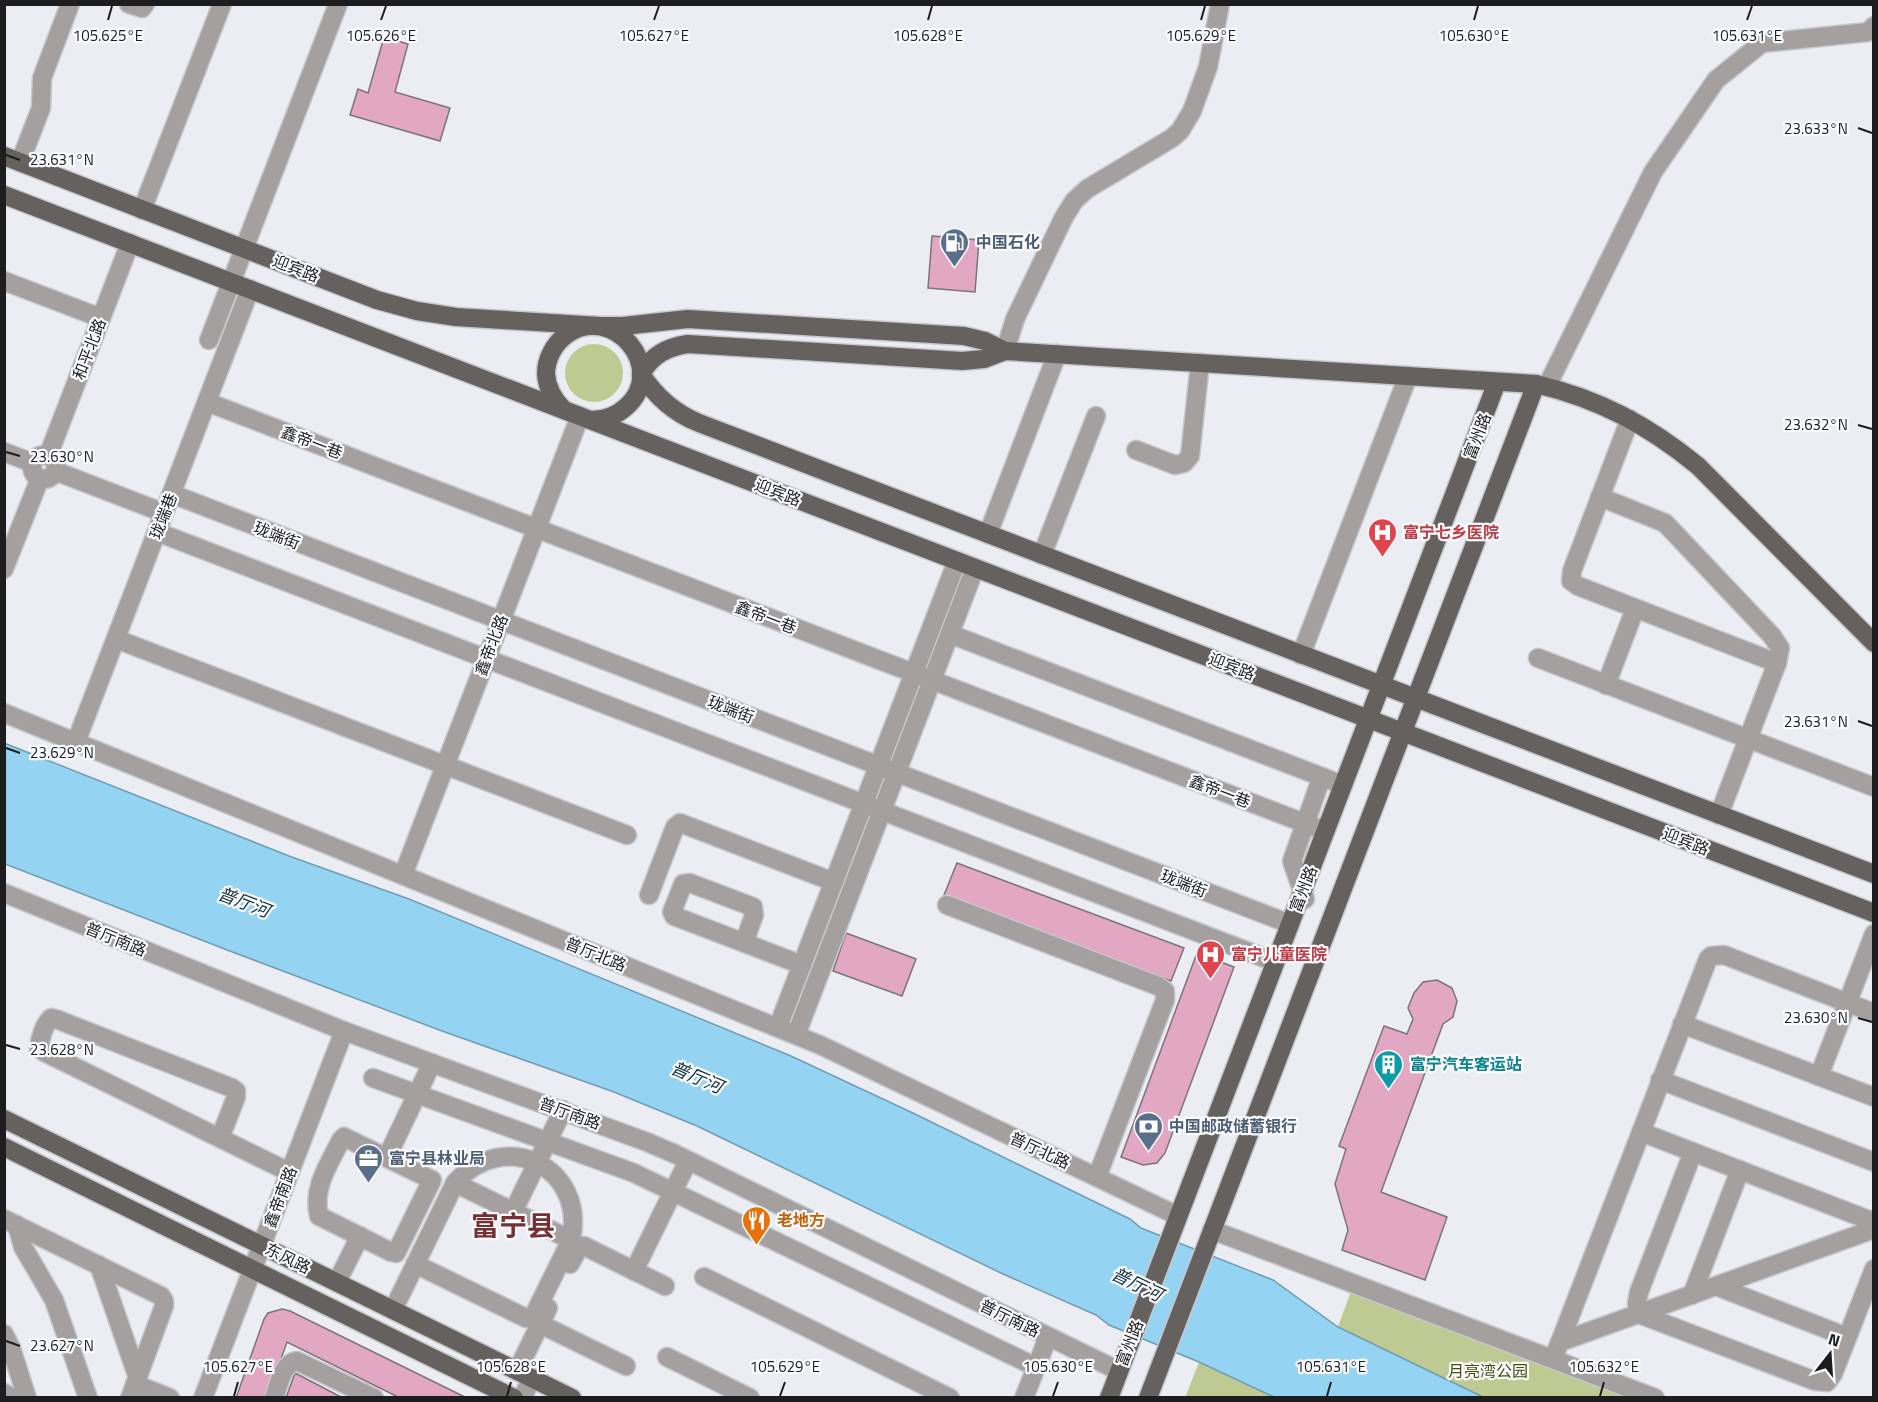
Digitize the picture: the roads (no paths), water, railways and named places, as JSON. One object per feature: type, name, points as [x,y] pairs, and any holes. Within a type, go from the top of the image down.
[{"type":"main road","name":"迎宾路","points":[[12,159],[377,300],[417,312],[456,317],[600,326],[611,329],[629,342],[636,351],[641,374],[648,384],[665,403],[687,418],[1874,874]]},
{"type":"main road","name":"迎宾路","points":[[4,195],[1874,913]]},
{"type":"main road","points":[[1005,351],[984,359],[962,361],[678,345],[659,353],[646,366],[641,374],[636,395],[629,405],[620,412],[599,420],[578,415],[551,394],[546,372],[552,351],[558,341],[577,329],[588,326],[623,326],[688,319],[964,336],[985,341],[1005,351],[1543,382],[1630,419],[1675,447],[1698,466],[1874,643]]},
{"type":"main road","name":"富州路","points":[[1108,1398],[1497,381]]},
{"type":"main road","points":[[1148,1398],[1403,732],[1543,382]]},
{"type":"main road","name":"东风路","points":[[4,1119],[572,1398]]},
{"type":"main road","name":"东风路","points":[[4,1148],[514,1398]]},
{"type":"street","points":[[12,159],[41,108],[42,78],[70,4]]},
{"type":"street","points":[[129,4],[140,8],[145,4]]},
{"type":"street","points":[[142,210],[222,4]]},
{"type":"street","points":[[209,340],[338,4]]},
{"type":"street","points":[[1005,351],[1015,319],[1074,201],[1087,189],[1172,138],[1186,123],[1208,67],[1220,4]]},
{"type":"street","points":[[1543,382],[1653,172],[1716,80],[1762,43],[1868,32],[1874,26]]},
{"type":"street","name":"和平北路","points":[[4,569],[130,243]]},
{"type":"street","points":[[4,281],[101,318]]},
{"type":"street","name":"珑端巷","points":[[76,742],[250,289]]},
{"type":"street","points":[[988,534],[1057,354]]},
{"type":"street","points":[[1136,450],[1175,465],[1184,463],[1190,456],[1200,363]]},
{"type":"street","points":[[1301,655],[1408,376]]},
{"type":"street","name":"鑫帝一巷","points":[[207,402],[1325,831]]},
{"type":"street","name":"鑫帝北路","points":[[403,875],[578,415]]},
{"type":"street","points":[[1042,555],[1096,416]]},
{"type":"street","points":[[1630,419],[1572,571],[1571,581],[1635,609],[1777,663]]},
{"type":"street","points":[[4,452],[164,513]]},
{"type":"street","name":"珑端街","points":[[172,494],[1290,924]]},
{"type":"street","points":[[1600,497],[1660,520],[1668,526],[1772,636],[1780,648],[1777,663],[1719,815]]},
{"type":"street","points":[[157,532],[1275,962]]},
{"type":"street","points":[[778,1027],[957,561]]},
{"type":"street","points":[[796,1035],[975,568]]},
{"type":"street","points":[[1606,685],[1635,609]]},
{"type":"street","points":[[950,634],[1343,785]]},
{"type":"street","points":[[116,639],[627,835]]},
{"type":"street","points":[[1538,658],[1874,787]]},
{"type":"street","name":"普厅北路","points":[[4,713],[778,1027],[1178,1216]]},
{"type":"street","points":[[1305,899],[1292,861],[1321,779]]},
{"type":"street","points":[[649,895],[675,827],[680,823],[834,882]]},
{"type":"street","name":"普厅南路","points":[[4,893],[344,1031],[629,1135],[688,1161],[1119,1371]]},
{"type":"street","points":[[947,905],[1158,986],[1165,991],[1165,1000],[1097,1177]]},
{"type":"street","points":[[1819,1076],[1874,934]]},
{"type":"street","points":[[744,943],[802,965]]},
{"type":"street","points":[[1557,1351],[1705,963],[1717,954],[1874,1013]]},
{"type":"street","points":[[220,1138],[237,1091],[56,1019],[51,1018],[48,1022],[39,1048],[44,1052],[289,1172]]},
{"type":"street","points":[[1682,1024],[1874,1097]]},
{"type":"street","name":"鑫帝南路","points":[[203,1398],[344,1031]]},
{"type":"street","points":[[387,1157],[432,1063]]},
{"type":"street","points":[[373,1078],[625,1170],[673,1191],[1036,1368]]},
{"type":"street","points":[[1660,1080],[1874,1162]]},
{"type":"street","points":[[513,1212],[563,1110]]},
{"type":"street","points":[[1641,1132],[1874,1222]]},
{"type":"street","points":[[344,1137],[387,1157],[432,1180],[396,1252],[391,1252],[319,1216],[317,1196],[320,1184],[344,1137]]},
{"type":"street","points":[[1639,1314],[1637,1303],[1639,1292],[1693,1152]]},
{"type":"street","points":[[393,1310],[415,1264],[454,1183],[471,1167],[492,1158],[515,1156],[537,1162],[556,1176],[569,1195],[574,1217],[572,1240],[532,1319],[415,1264]]},
{"type":"street","points":[[634,1271],[688,1161]]},
{"type":"street","points":[[1692,1295],[1740,1170]]},
{"type":"street","points":[[454,1183],[572,1240]]},
{"type":"street","points":[[11,1222],[156,1293],[164,1301],[163,1312],[134,1386]]},
{"type":"street","points":[[11,1222],[57,1308],[88,1398]]},
{"type":"street","points":[[1557,1351],[1639,1314],[1874,1229]]},
{"type":"street","points":[[1212,1230],[1557,1351],[1655,1398]]},
{"type":"street","points":[[337,1282],[360,1236]]},
{"type":"street","points":[[522,1398],[525,1374],[540,1324],[580,1246],[665,1286]]},
{"type":"street","points":[[99,1265],[134,1386]]},
{"type":"street","points":[[1639,1314],[1821,1383],[1827,1382],[1833,1374],[1874,1269]]},
{"type":"street","points":[[704,1277],[950,1398]]},
{"type":"street","points":[[1716,1286],[1847,1337]]},
{"type":"street","points":[[540,1324],[626,1366]]},
{"type":"street","points":[[4,1334],[11,1348],[27,1398]]},
{"type":"street","points":[[1024,1398],[1048,1337]]},
{"type":"street","points":[[667,1357],[750,1398]]},
{"type":"street","points":[[274,1398],[286,1367],[292,1361],[297,1361],[374,1398]]},
{"type":"street","points":[[134,1386],[170,1398]]},
{"type":"street","points":[[4,1394],[13,1398]]},
{"type":"water","name":"普厅河","points":[[4,743],[289,856],[409,899],[791,1056],[1130,1219],[1141,1228],[1273,1280],[1338,1327],[1483,1397],[1274,1397],[1199,1362],[1109,1325],[1096,1315],[1003,1274],[697,1126],[614,1092],[442,1031],[5,864]]},
{"type":"place","name":"中国石化","points":[[955,268]]},
{"type":"place","name":"富宁七乡医院","points":[[1382,558]]},
{"type":"place","name":"富宁儿童医院","points":[[1210,980]]},
{"type":"place","name":"富宁汽车客运站","points":[[1389,1090]]},
{"type":"place","name":"中国邮政储蓄银行","points":[[1148,1152]]},
{"type":"place","name":"富宁县林业局","points":[[368,1184]]},
{"type":"place","name":"老地方","points":[[756,1246]]},
{"type":"district","name":"富宁县","points":[[513,1225]]},
{"type":"park label","name":"月亮湾公园","points":[[1488,1371]]}]
